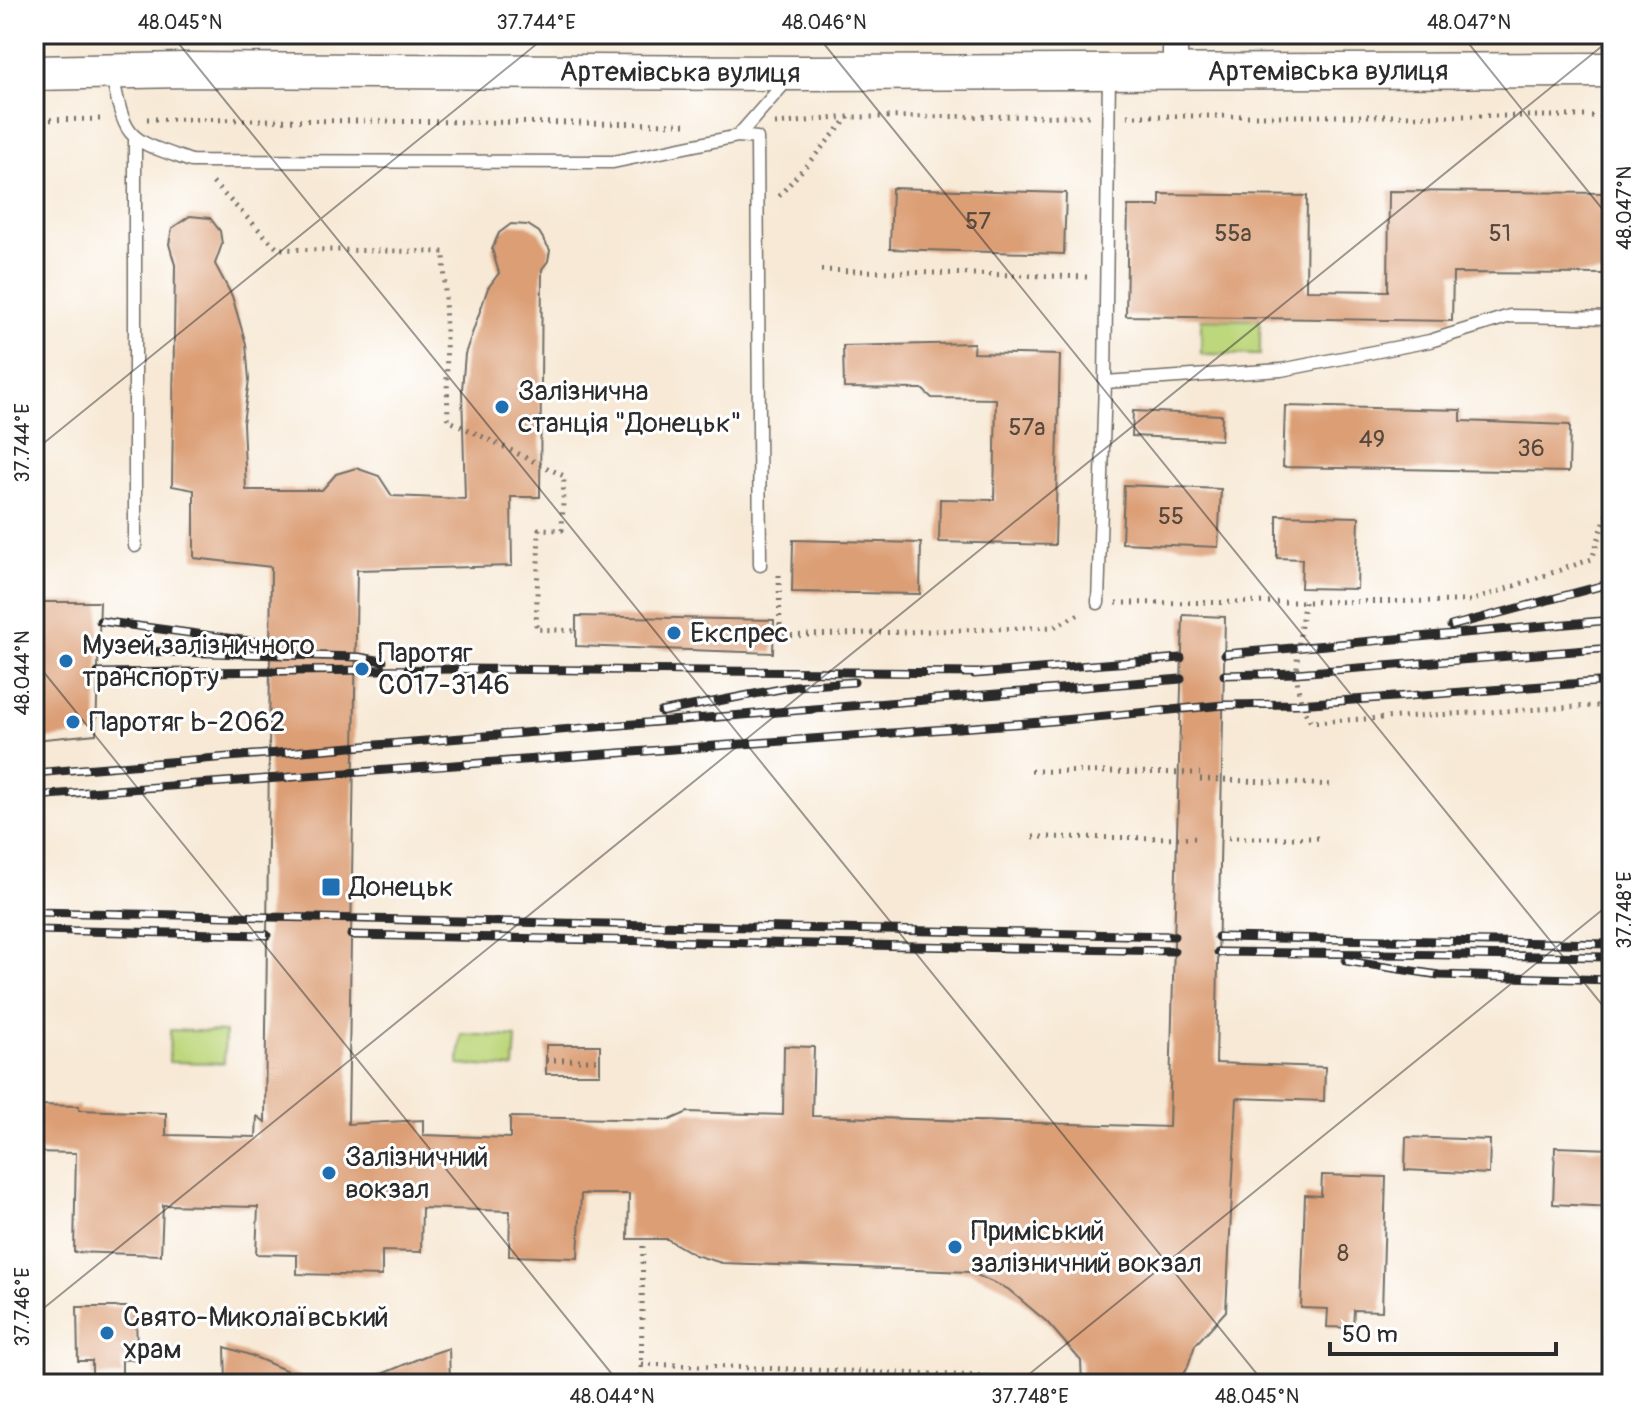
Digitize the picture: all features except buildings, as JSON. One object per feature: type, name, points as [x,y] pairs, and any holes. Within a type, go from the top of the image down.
[{"type":"main road","name":"Артемівська вулиця","points":[[34,73],[1612,70]]},
{"type":"street","points":[[1175,34],[1175,72]]},
{"type":"lane","points":[[112,71],[121,118],[135,141],[135,546]]},
{"type":"lane","points":[[1098,603],[1111,116],[1109,71]]},
{"type":"lane","points":[[738,136],[794,73]]},
{"type":"lane","points":[[135,141],[191,161],[613,162],[738,136],[757,138],[760,565]]},
{"type":"lane","points":[[1105,382],[1281,370],[1430,341],[1510,316],[1612,318]]},
{"type":"path","points":[[34,120],[121,118],[748,124],[849,117],[1612,116]]},
{"type":"path","points":[[758,220],[849,117]]},
{"type":"path","points":[[200,178],[213,182],[278,249],[444,252],[448,420],[564,476],[562,530],[539,529],[536,629],[576,631]]},
{"type":"path","points":[[821,270],[1107,278]]},
{"type":"path","points":[[780,636],[1054,627],[1098,603],[1471,601],[1592,559],[1612,498]]},
{"type":"path","points":[[1304,602],[1296,673],[1298,704],[1311,722],[1612,705]]},
{"type":"path","points":[[1031,771],[1200,776],[1335,785]]},
{"type":"path","points":[[1033,837],[1199,838]]},
{"type":"path","points":[[1220,838],[1323,838]]},
{"type":"path","points":[[546,1060],[600,1060]]},
{"type":"path","points":[[641,1384],[643,1239]]},
{"type":"path","points":[[642,1364],[985,1376],[1007,1384]]},
{"type":"green space","points":[[1201,319],[1260,320],[1260,355],[1201,354]]},
{"type":"green space","points":[[170,1030],[225,1032],[224,1063],[169,1062]]},
{"type":"green space","points":[[461,1034],[516,1037],[514,1068],[459,1065]]},
{"type":"railway","points":[[1451,626],[1612,583]]},
{"type":"railway","points":[[1225,654],[1612,620]]},
{"type":"railway","points":[[100,621],[272,644]]},
{"type":"railway","points":[[1224,675],[1296,673],[1612,648]]},
{"type":"railway","points":[[99,650],[359,657],[383,661]]},
{"type":"railway","points":[[974,674],[1181,658]]},
{"type":"railway","points":[[98,673],[460,669],[983,673]]},
{"type":"railway","points":[[34,773],[1181,679]]},
{"type":"railway","points":[[34,796],[1041,722],[1224,705],[1298,704],[1612,681]]},
{"type":"railway","points":[[661,712],[796,686],[854,682]]},
{"type":"railway","points":[[34,912],[1174,936]]},
{"type":"railway","points":[[34,930],[267,935]]},
{"type":"railway","points":[[351,935],[1174,951]]},
{"type":"railway","points":[[1218,937],[1612,944]]},
{"type":"railway","points":[[1218,952],[1612,957]]},
{"type":"railway","points":[[1346,961],[1439,975],[1612,980]]},
{"type":"place","name":"Залізнична станція \"Донецьк\"","points":[[502,407]]},
{"type":"place","name":"Експрес","points":[[674,633]]},
{"type":"place","name":"Музей залізничного транспорту","points":[[66,661]]},
{"type":"place","name":"Паротяг СО17-3146","points":[[362,669]]},
{"type":"place","name":"Паротяг Ь-2062","points":[[73,722]]},
{"type":"place","name":"Донецьк","points":[[331,887]]},
{"type":"place","name":"Залізничний вокзал","points":[[329,1173]]},
{"type":"place","name":"Приміський залізничний вокзал","points":[[955,1247]]},
{"type":"place","name":"Свято-Миколаївський храм","points":[[107,1333]]}]
